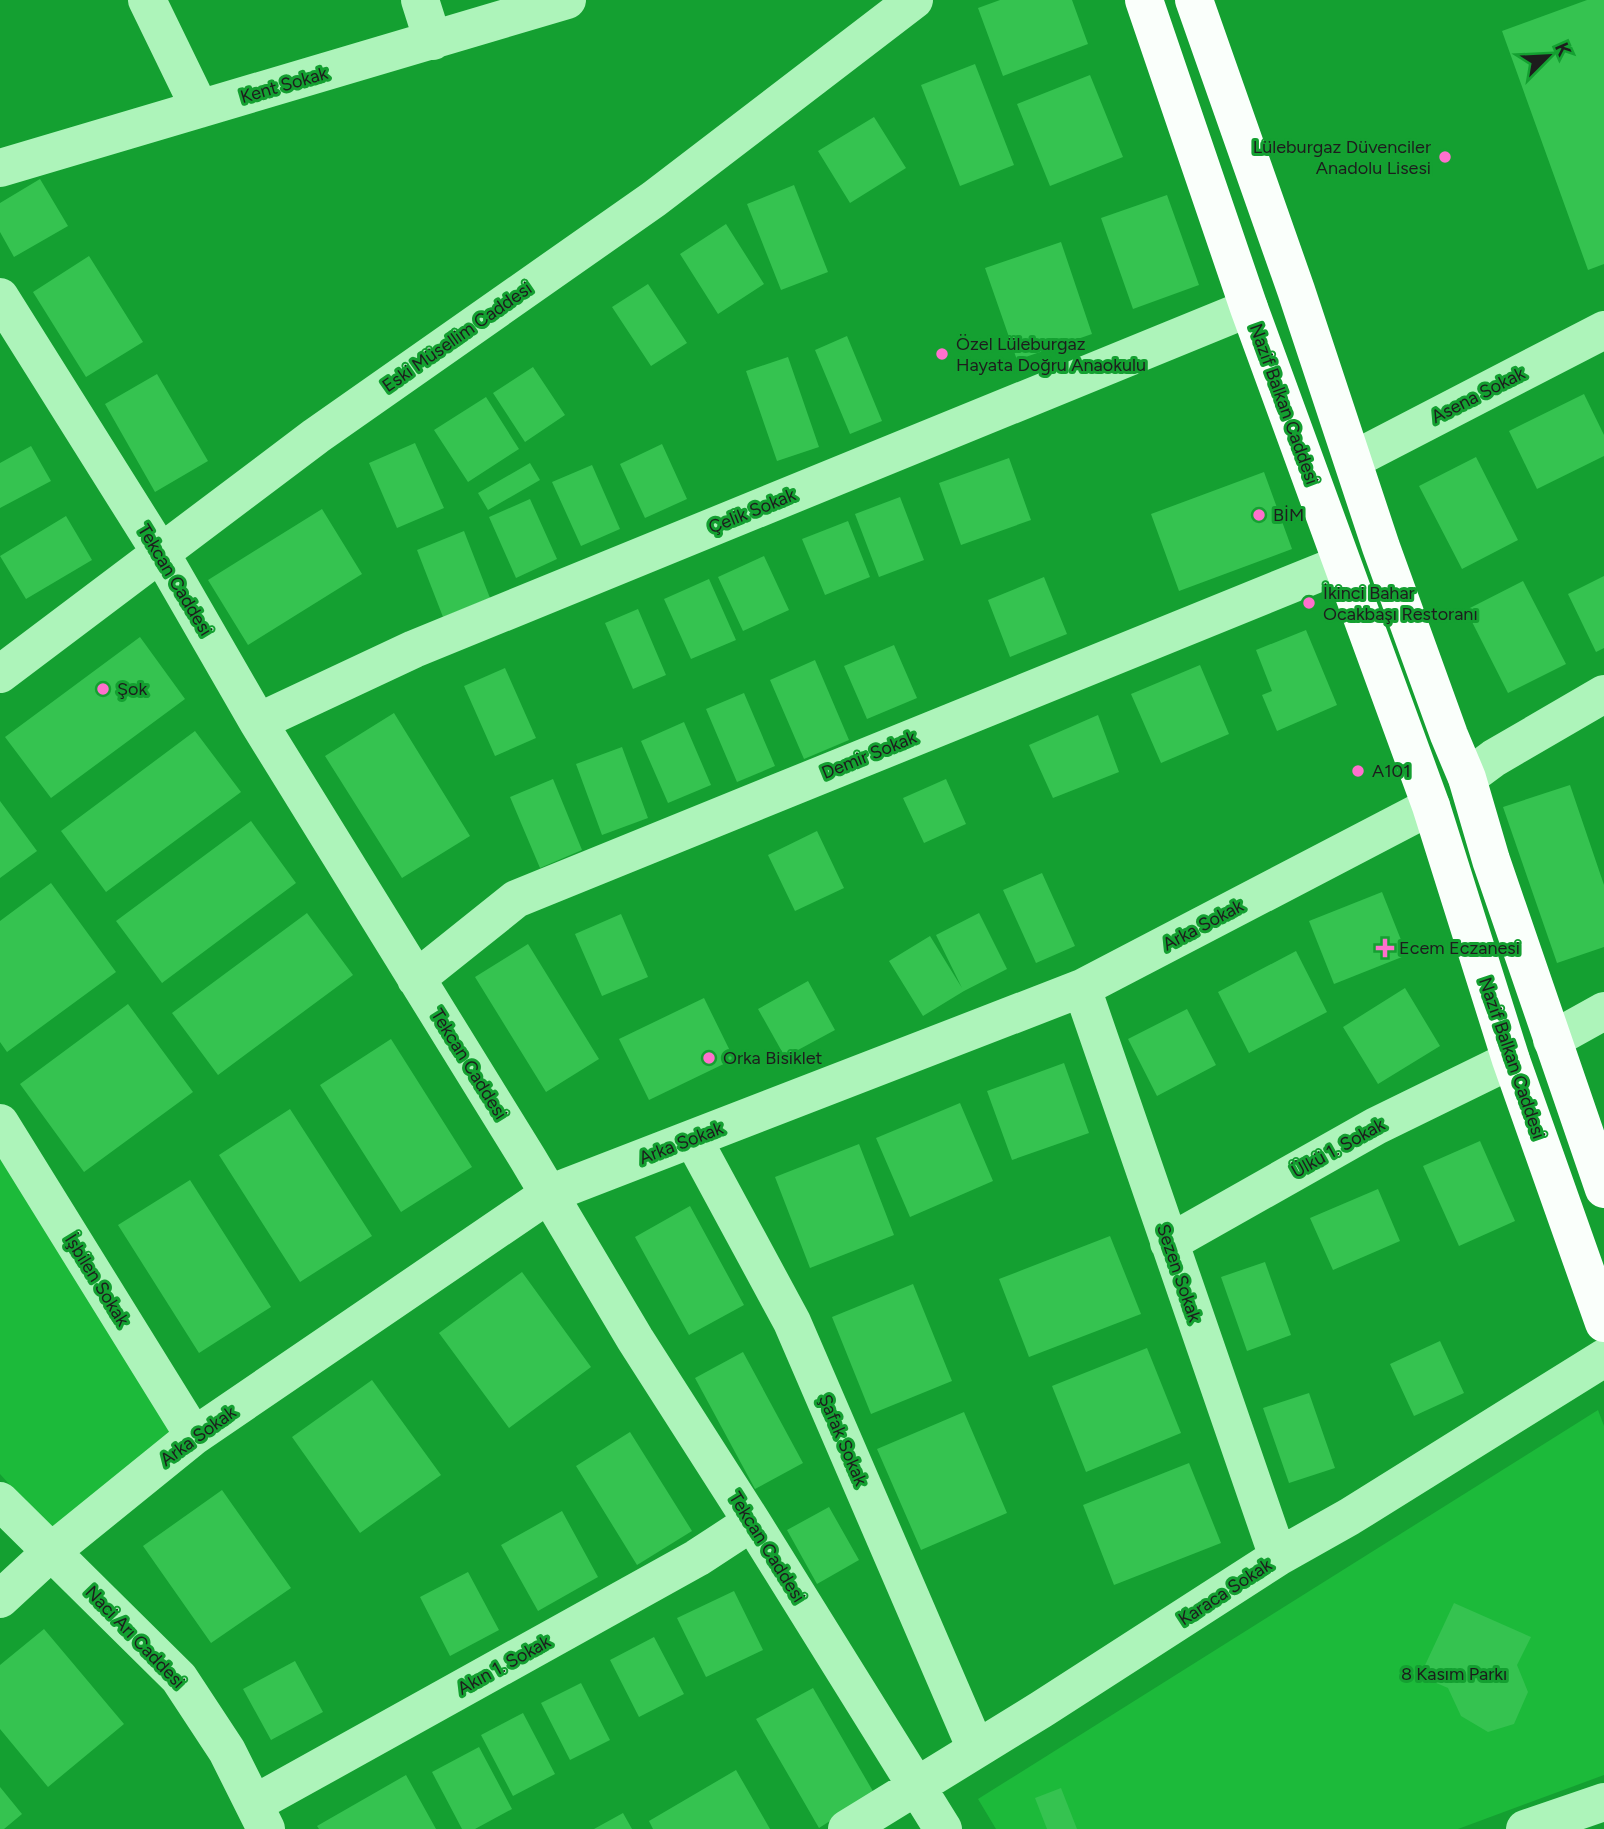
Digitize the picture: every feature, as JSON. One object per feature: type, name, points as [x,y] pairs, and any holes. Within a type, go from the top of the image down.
[{"type":"main road","name":"Nazif Balkan Caddesi","points":[[1144,0],[1249,308],[1431,806],[1511,1060],[1604,1323]]},
{"type":"main road","points":[[1194,0],[1395,584],[1467,778],[1491,860],[1604,1189]]},
{"type":"main road","points":[[1431,806],[1467,778]]},
{"type":"street","points":[[148,0],[200,109]]},
{"type":"street","points":[[420,0],[433,41]]},
{"type":"street","name":"Kent Sokak","points":[[0,167],[567,0]]},
{"type":"street","name":"Eski Müsellim Caddesi","points":[[0,674],[316,436],[654,200],[872,13],[914,0]]},
{"type":"street","name":"Tekcan Caddesi","points":[[0,297],[160,552],[258,722],[550,1194],[635,1339],[943,1829]]},
{"type":"street","name":"Çelik Sokak","points":[[258,722],[414,649],[1249,308]]},
{"type":"street","name":"Asena Sokak","points":[[1353,460],[1604,330]]},
{"type":"street","name":"Demir Sokak","points":[[416,979],[516,899],[1341,564]]},
{"type":"street","points":[[1467,778],[1494,758],[1604,694]]},
{"type":"street","name":"Arka Sokak","points":[[0,1599],[52,1551],[194,1436],[550,1194],[1082,988],[1431,806]]},
{"type":"street","name":"Sezen Sokak","points":[[1082,988],[1278,1557]]},
{"type":"street","points":[[1552,1040],[1604,1011]]},
{"type":"street","name":"Ülkü 1. Sokak","points":[[1169,1243],[1376,1126],[1511,1060]]},
{"type":"street","name":"İşbilen Sokak","points":[[0,1123],[194,1436]]},
{"type":"street","name":"Şafak Sokak","points":[[693,1139],[792,1322],[976,1749]]},
{"type":"street","name":"Karaca Sokak","points":[[848,1829],[1278,1557],[1349,1517],[1604,1357]]},
{"type":"street","name":"Naci Arı Caddesi","points":[[0,1502],[179,1678],[227,1751],[260,1816]]},
{"type":"street","name":"Akın 1. Sokak","points":[[260,1816],[696,1558],[752,1522]]},
{"type":"street","points":[[1525,1829],[1604,1801]]},
{"type":"green space","points":[[0,1139],[181,1431],[57,1537],[0,1474]]},
{"type":"green space","name":"8 Kasım Parkı","points":[[1598,1410],[1604,1426],[1604,1775],[1458,1829],[996,1829],[978,1799]]},
{"type":"building","points":[[1000,0],[1072,0],[1088,44],[1003,76],[978,8]]},
{"type":"building","points":[[1587,0],[1604,0],[1604,264],[1588,270],[1502,31]]},
{"type":"building","points":[[975,64],[1014,165],[960,186],[921,85]]},
{"type":"building","points":[[1090,75],[1123,157],[1050,186],[1017,104]]},
{"type":"building","points":[[874,117],[906,168],[850,203],[818,151]]},
{"type":"building","points":[[40,179],[68,226],[14,257],[0,232],[0,203]]},
{"type":"building","points":[[794,185],[828,272],[781,290],[747,204]]},
{"type":"building","points":[[1167,195],[1199,285],[1133,309],[1101,218]]},
{"type":"building","points":[[726,224],[764,284],[718,314],[680,254]]},
{"type":"building","points":[[1061,242],[1092,334],[1017,360],[985,268]]},
{"type":"building","points":[[89,256],[143,342],[86,377],[33,292]]},
{"type":"building","points":[[648,284],[687,343],[651,366],[612,307]]},
{"type":"building","points":[[847,336],[882,421],[850,434],[815,350]]},
{"type":"building","points":[[788,357],[819,447],[777,461],[746,371]]},
{"type":"building","points":[[533,367],[565,415],[525,442],[493,393]]},
{"type":"building","points":[[157,374],[208,461],[155,492],[105,404]]},
{"type":"building","points":[[1584,394],[1604,435],[1604,456],[1537,489],[1509,431]]},
{"type":"building","points":[[486,397],[519,449],[468,482],[434,430]]},
{"type":"building","points":[[415,443],[444,508],[397,528],[369,463]]},
{"type":"building","points":[[662,444],[687,499],[645,518],[620,464]]},
{"type":"building","points":[[31,446],[51,481],[0,508],[0,463]]},
{"type":"building","points":[[1476,457],[1518,540],[1462,569],[1419,486]]},
{"type":"building","points":[[1009,458],[1031,520],[961,545],[939,483]]},
{"type":"building","points":[[530,463],[540,480],[488,510],[478,493]]},
{"type":"building","points":[[592,465],[620,529],[581,546],[552,482]]},
{"type":"building","points":[[1264,472],[1292,549],[1179,591],[1151,514]]},
{"type":"building","points":[[900,497],[924,560],[879,577],[855,514]]},
{"type":"building","points":[[530,499],[557,559],[516,578],[489,517]]},
{"type":"building","points":[[322,509],[362,574],[248,645],[208,580]]},
{"type":"building","points":[[66,516],[92,560],[26,599],[0,556]]},
{"type":"building","points":[[848,521],[870,577],[825,595],[802,539]]},
{"type":"building","points":[[464,531],[490,598],[443,617],[417,550]]},
{"type":"building","points":[[764,556],[789,610],[743,631],[718,577]]},
{"type":"building","points":[[1604,576],[1604,648],[1596,652],[1568,594]]},
{"type":"building","points":[[1044,577],[1067,634],[1010,657],[988,600]]},
{"type":"building","points":[[709,579],[736,640],[691,659],[664,599]]},
{"type":"building","points":[[1523,581],[1566,664],[1508,693],[1466,610]]},
{"type":"building","points":[[638,609],[666,675],[633,689],[605,623]]},
{"type":"building","points":[[1306,630],[1337,705],[1277,731],[1262,695],[1272,691],[1256,650]]},
{"type":"building","points":[[140,637],[185,699],[51,798],[5,737]]},
{"type":"building","points":[[894,645],[917,698],[867,719],[844,666]]},
{"type":"building","points":[[815,660],[849,740],[804,759],[770,680]]},
{"type":"building","points":[[1200,665],[1229,734],[1161,763],[1131,694]]},
{"type":"building","points":[[505,668],[536,738],[495,756],[464,686]]},
{"type":"building","points":[[744,693],[775,766],[737,782],[706,709]]},
{"type":"building","points":[[394,713],[470,836],[402,878],[325,756]]},
{"type":"building","points":[[1098,715],[1119,772],[1053,798],[1029,745]]},
{"type":"building","points":[[684,722],[711,785],[668,803],[641,741]]},
{"type":"building","points":[[195,731],[241,792],[106,892],[61,831]]},
{"type":"building","points":[[622,747],[648,818],[602,835],[576,764]]},
{"type":"building","points":[[553,779],[582,850],[540,868],[510,797]]},
{"type":"building","points":[[946,779],[966,824],[924,843],[903,798]]},
{"type":"building","points":[[1570,785],[1604,885],[1604,947],[1557,963],[1503,807]]},
{"type":"building","points":[[0,801],[37,851],[0,878]]},
{"type":"building","points":[[251,821],[296,883],[162,983],[116,921]]},
{"type":"building","points":[[817,831],[844,888],[795,911],[768,855]]},
{"type":"building","points":[[1042,873],[1075,946],[1036,963],[1003,890]]},
{"type":"building","points":[[51,883],[116,972],[7,1052],[0,1042],[0,921]]},
{"type":"building","points":[[1382,892],[1407,955],[1334,984],[1309,921]]},
{"type":"building","points":[[307,913],[353,975],[218,1075],[172,1013]]},
{"type":"building","points":[[979,913],[1007,969],[923,1016],[889,961],[930,936],[962,988],[936,935]]},
{"type":"building","points":[[621,914],[648,977],[602,996],[575,934]]},
{"type":"building","points":[[528,944],[599,1059],[546,1092],[475,977]]},
{"type":"building","points":[[1296,951],[1327,1012],[1249,1053],[1218,992]]},
{"type":"building","points":[[808,981],[835,1030],[785,1057],[758,1009]]},
{"type":"building","points":[[1405,988],[1440,1046],[1378,1084],[1343,1027]]},
{"type":"building","points":[[704,998],[734,1059],[649,1100],[619,1039]]},
{"type":"building","points":[[128,1004],[193,1092],[84,1172],[20,1084]]},
{"type":"building","points":[[1187,1009],[1216,1065],[1157,1096],[1128,1039]]},
{"type":"building","points":[[391,1039],[472,1167],[401,1212],[320,1085]]},
{"type":"building","points":[[1064,1063],[1089,1133],[1012,1160],[987,1091]]},
{"type":"building","points":[[960,1103],[993,1181],[910,1217],[876,1138]]},
{"type":"building","points":[[290,1109],[372,1236],[300,1282],[219,1155]]},
{"type":"building","points":[[1480,1141],[1515,1221],[1459,1246],[1423,1166]]},
{"type":"building","points":[[859,1144],[894,1235],[810,1268],[775,1177]]},
{"type":"building","points":[[190,1180],[271,1307],[199,1353],[118,1225]]},
{"type":"building","points":[[1378,1189],[1400,1241],[1333,1270],[1310,1218]]},
{"type":"building","points":[[690,1206],[744,1305],[689,1335],[635,1237]]},
{"type":"building","points":[[1110,1236],[1141,1314],[1029,1357],[999,1279]]},
{"type":"building","points":[[1265,1262],[1291,1335],[1247,1351],[1221,1277]]},
{"type":"building","points":[[522,1272],[591,1367],[509,1428],[439,1333]]},
{"type":"building","points":[[913,1284],[952,1381],[871,1414],[832,1317]]},
{"type":"building","points":[[1440,1341],[1464,1393],[1414,1416],[1390,1364]]},
{"type":"building","points":[[1147,1348],[1181,1433],[1086,1472],[1052,1386]]},
{"type":"building","points":[[743,1352],[803,1463],[755,1489],[695,1378]]},
{"type":"building","points":[[372,1380],[441,1475],[360,1533],[292,1437]]},
{"type":"building","points":[[1309,1393],[1335,1468],[1289,1483],[1263,1408]]},
{"type":"building","points":[[964,1412],[1007,1513],[921,1550],[877,1449]]},
{"type":"building","points":[[630,1432],[692,1531],[637,1565],[576,1466]]},
{"type":"building","points":[[1189,1463],[1221,1543],[1114,1585],[1083,1505]]},
{"type":"building","points":[[222,1490],[291,1588],[211,1643],[143,1546]]},
{"type":"building","points":[[829,1507],[859,1560],[817,1584],[787,1530]]},
{"type":"building","points":[[562,1511],[598,1577],[538,1611],[501,1545]]},
{"type":"building","points":[[468,1572],[499,1630],[450,1656],[420,1597]]},
{"type":"building","points":[[734,1591],[763,1650],[706,1677],[677,1618]]},
{"type":"building","points":[[1454,1603],[1531,1637],[1517,1665],[1528,1692],[1514,1724],[1488,1732],[1461,1716],[1448,1688],[1420,1676]]},
{"type":"building","points":[[44,1629],[124,1724],[48,1787],[0,1729],[0,1665]]},
{"type":"building","points":[[654,1637],[684,1694],[639,1717],[610,1660]]},
{"type":"building","points":[[295,1661],[323,1712],[271,1740],[243,1689]]},
{"type":"building","points":[[581,1683],[610,1740],[570,1760],[541,1703]]},
{"type":"building","points":[[813,1688],[874,1793],[819,1828],[756,1719]]},
{"type":"building","points":[[523,1713],[555,1774],[513,1796],[481,1735]]},
{"type":"building","points":[[479,1747],[512,1809],[475,1829],[462,1829],[432,1772]]},
{"type":"building","points":[[736,1770],[770,1829],[653,1829],[649,1821]]},
{"type":"building","points":[[406,1775],[436,1829],[319,1829],[317,1826]]},
{"type":"building","points":[[0,1787],[22,1814],[4,1829],[0,1829]]},
{"type":"building","points":[[1061,1788],[1077,1829],[1047,1829],[1035,1798]]},
{"type":"building","points":[[623,1813],[632,1829],[594,1829]]},
{"type":"place","name":"Lüleburgaz Düvenciler Anadolu Lisesi","points":[[1445,157]]},
{"type":"place","name":"Özel Lüleburgaz Hayata Doğru Anaokulu","points":[[942,354]]},
{"type":"place","name":"BİM","points":[[1259,515]]},
{"type":"place","name":"İkinci Bahar Ocakbaşı Restoranı","points":[[1309,603]]},
{"type":"place","name":"Şok","points":[[103,689]]},
{"type":"place","name":"A101","points":[[1358,771]]},
{"type":"place","name":"Ecem Eczanesi","points":[[1385,948]]},
{"type":"place","name":"Orka Bisiklet","points":[[709,1058]]}]
